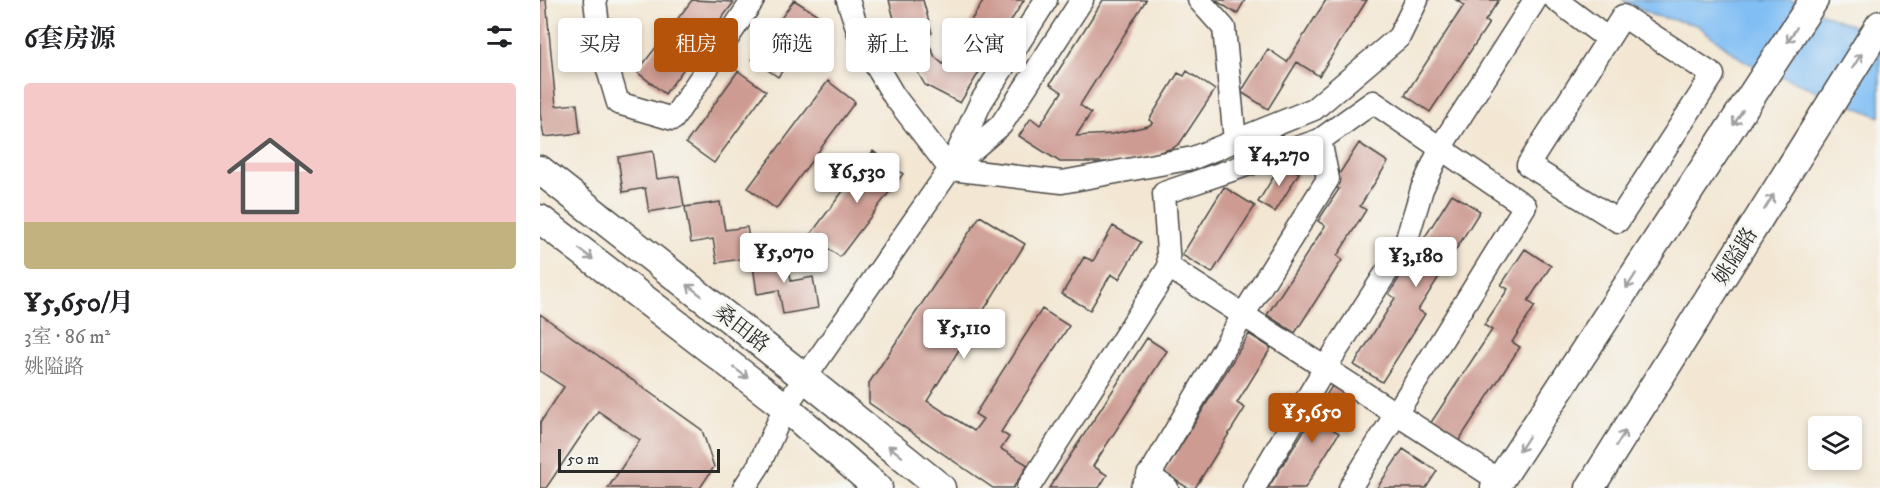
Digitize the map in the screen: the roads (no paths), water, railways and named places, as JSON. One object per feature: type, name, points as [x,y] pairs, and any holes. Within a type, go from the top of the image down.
[{"type":"main road","points":[[1498,484],[1814,0]]},
{"type":"main road","name":"姚隘路","points":[[1590,488],[1880,25]]},
{"type":"main road","name":"桑田路","points":[[540,170],[806,378],[941,488]]},
{"type":"main road","name":"桑田路","points":[[540,219],[785,407],[879,488]]},
{"type":"street","points":[[595,0],[600,43],[618,103],[673,119],[753,0]]},
{"type":"street","points":[[848,0],[861,40],[877,68],[894,96],[950,169],[1062,182],[1193,158],[1314,109],[1399,37],[1417,0]]},
{"type":"street","points":[[744,488],[759,465],[785,407],[950,169],[981,102],[1046,0]]},
{"type":"street","points":[[950,169],[1001,125],[1082,0]]},
{"type":"street","points":[[1199,0],[1224,28],[1235,141]]},
{"type":"street","points":[[1254,488],[1325,368],[1406,242],[1422,189],[1440,150],[1535,0]]},
{"type":"street","points":[[1556,0],[1608,39]]},
{"type":"street","points":[[1623,16],[1713,75],[1618,221],[1528,165],[1608,39],[1623,16]]},
{"type":"street","points":[[1028,488],[1169,267],[1164,193],[1320,140],[1373,102],[1525,206],[1398,415],[1350,488]]},
{"type":"street","points":[[1167,488],[1145,482],[1328,179],[1320,140]]},
{"type":"street","points":[[1169,267],[1398,415],[1498,484]]},
{"type":"water","points":[[1622,0],[1790,0],[1880,37],[1880,117],[1744,61],[1697,25],[1652,15]]}]
